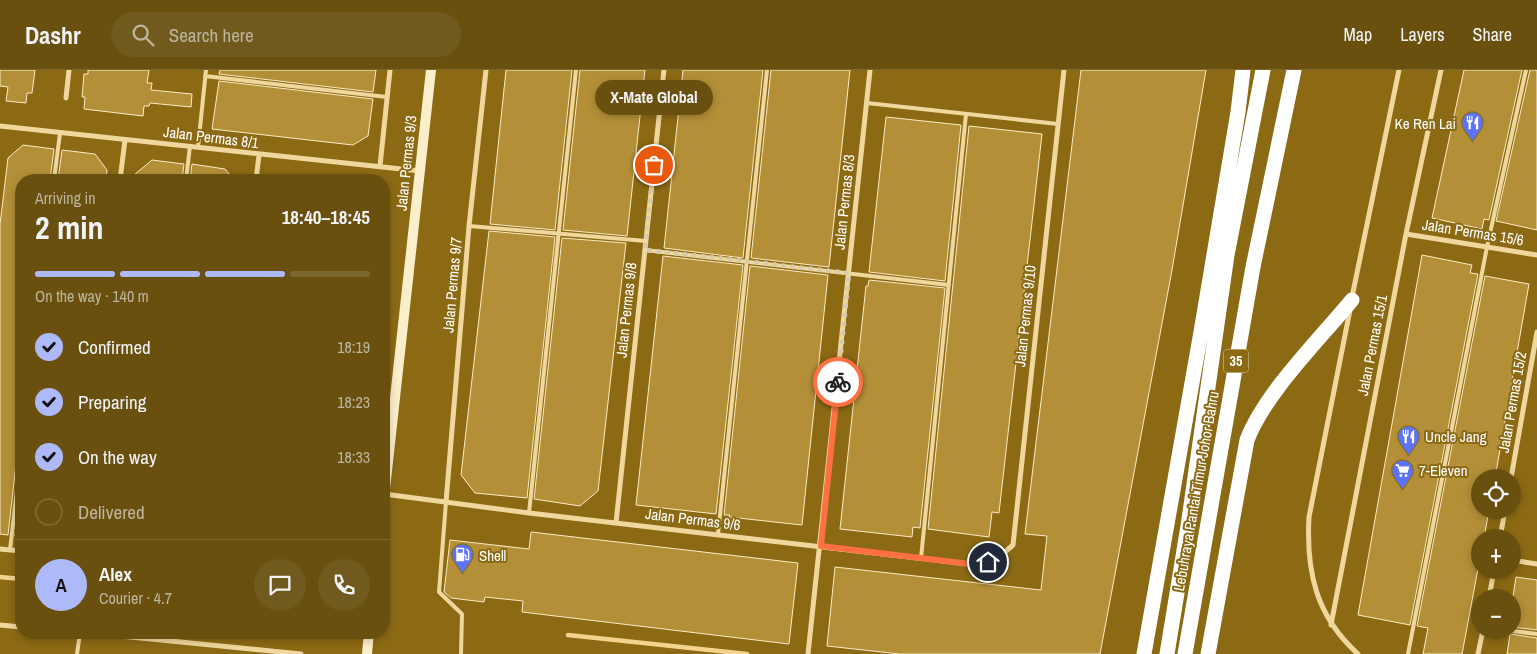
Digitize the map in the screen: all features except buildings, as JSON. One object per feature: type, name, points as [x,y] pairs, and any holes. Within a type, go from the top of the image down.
[{"type":"highway","points":[[1144,654],[1238,112],[1243,70]]},
{"type":"highway","points":[[1238,112],[1252,70]]},
{"type":"highway","name":"Lebuhraya Pantai Timur Johor Bahru","points":[[1167,654],[1188,526],[1227,255],[1263,70]]},
{"type":"highway","name":"Lebuhraya Pantai Timur Johor Bahru","points":[[1185,654],[1253,267],[1294,70]]},
{"type":"highway","points":[[1208,654],[1245,450],[1253,424],[1265,404],[1352,300]]},
{"type":"street","points":[[66,98],[69,70]]},
{"type":"street","points":[[380,166],[390,70]]},
{"type":"street","name":"Jalan Permas 9/3","points":[[390,440],[431,70]]},
{"type":"street","name":"Jalan Permas 9/7","points":[[446,502],[469,226],[486,70]]},
{"type":"street","name":"Jalan Permas 9/8","points":[[616,522],[664,70]]},
{"type":"street","name":"Jalan Permas 8/3","points":[[808,654],[821,546],[870,70]]},
{"type":"street","name":"Jalan Permas 9/10","points":[[998,558],[1013,545],[1064,70]]},
{"type":"street","points":[[1358,654],[1331,626],[1310,572],[1309,517],[1399,70]]},
{"type":"street","name":"Jalan Permas 15/1","points":[[1331,626],[1406,234],[1441,70]]},
{"type":"street","name":"Jalan Permas 8/1","points":[[0,126],[420,171]]},
{"type":"street","points":[[121,174],[125,140]]},
{"type":"street","points":[[257,174],[259,155]]},
{"type":"street","name":"Jalan Permas 15/6","points":[[1406,234],[1537,255]]},
{"type":"street","name":"Jalan Permas 15/2","points":[[1513,469],[1537,332]]},
{"type":"street","name":"Jalan Permas 9/6","points":[[390,495],[529,513],[978,565],[998,558]]},
{"type":"street","points":[[0,549],[15,550]]},
{"type":"street","points":[[1521,561],[1537,564]]},
{"type":"street","points":[[0,625],[15,626]]},
{"type":"street","points":[[150,639],[301,654]]},
{"type":"street","points":[[367,654],[368,639]]},
{"type":"street","points":[[1478,654],[1481,639]]},
{"type":"lane","points":[[198,147],[206,70]]},
{"type":"lane","points":[[529,513],[576,70]]},
{"type":"lane","points":[[718,534],[768,70]]},
{"type":"lane","points":[[1408,654],[1487,247],[1526,70]]},
{"type":"lane","points":[[206,76],[387,97]]},
{"type":"lane","points":[[866,103],[1058,124]]},
{"type":"lane","points":[[921,558],[966,114]]},
{"type":"lane","points":[[55,174],[60,133]]},
{"type":"lane","points":[[187,174],[190,146]]},
{"type":"lane","points":[[469,226],[646,241]]},
{"type":"lane","points":[[645,250],[949,285]]},
{"type":"lane","points":[[446,502],[440,592],[462,614],[460,654]]},
{"type":"lane","points":[[10,550],[15,507]]},
{"type":"lane","points":[[1521,632],[1537,634]]},
{"type":"lane","points":[[78,654],[79,639]]},
{"type":"waterway","points":[[0,577],[15,578]]},
{"type":"waterway","points":[[568,635],[747,654]]},
{"type":"way so far","points":[[654,165],[645,250],[849,273],[838,382]]},
{"type":"place","name":"Ke Ren Lai","points":[[1472,142]]},
{"type":"place","name":"X-Mate Global","points":[[654,165]]},
{"type":"place","name":"Uncle Jang","points":[[1409,455]]},
{"type":"place","name":"7-Eleven","points":[[1403,489]]},
{"type":"place","name":"Shell","points":[[463,574]]},
{"type":"route","points":[[838,382],[821,546],[978,565],[988,562]]}]
